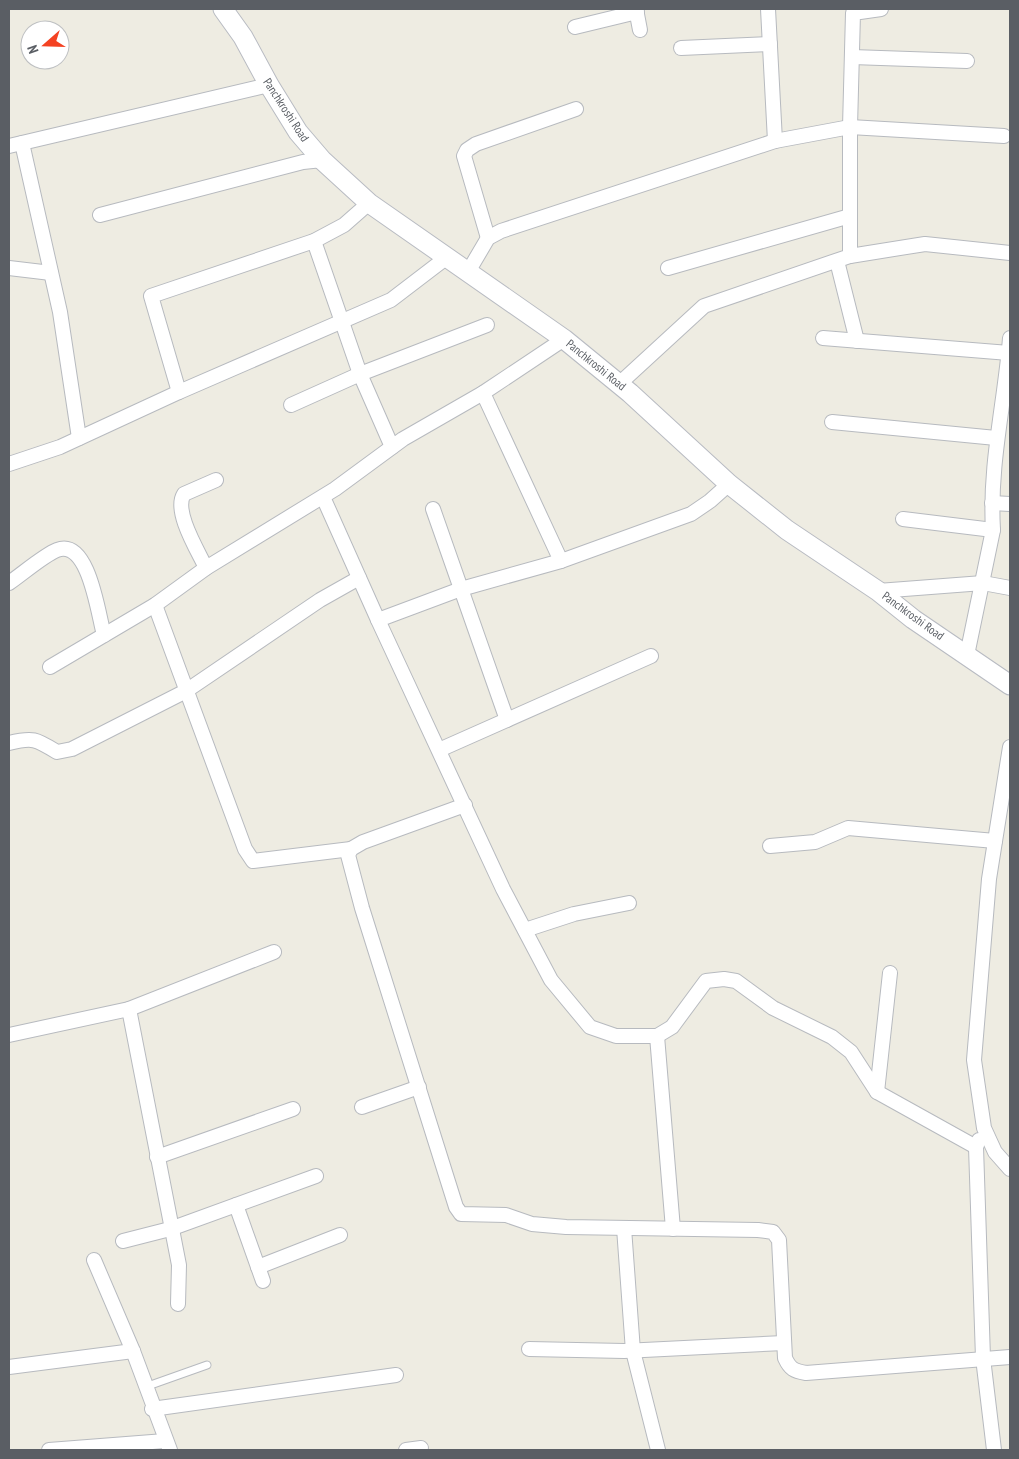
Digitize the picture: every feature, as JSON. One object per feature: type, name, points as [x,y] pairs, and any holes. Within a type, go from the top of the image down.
[{"type":"street","name":"Panchkroshi Road","points":[[223,9],[243,36],[269,86],[298,132],[322,160],[369,204],[564,339],[630,393],[729,484],[787,530],[878,591],[913,619],[1010,685]]},
{"type":"street","points":[[768,9],[774,141]]},
{"type":"street","points":[[857,341],[844,259],[850,216],[853,11],[881,9]]},
{"type":"street","points":[[575,27],[636,10],[640,30]]},
{"type":"street","points":[[681,48],[770,44]]},
{"type":"street","points":[[852,57],[967,61]]},
{"type":"street","points":[[79,438],[60,312],[51,272],[15,145],[269,86]]},
{"type":"street","points":[[488,238],[464,156],[467,150],[476,144],[576,109]]},
{"type":"street","points":[[468,272],[488,238],[500,231],[774,141],[850,127],[1004,136]]},
{"type":"street","points":[[100,215],[303,162],[322,160]]},
{"type":"street","points":[[179,392],[150,296],[314,241],[344,225],[369,204]]},
{"type":"street","points":[[668,268],[850,216]]},
{"type":"street","points":[[314,241],[360,374],[392,447]]},
{"type":"street","points":[[618,385],[704,306],[844,259],[925,244],[1010,253]]},
{"type":"street","points":[[9,464],[79,438],[179,392],[342,323],[391,300],[446,258]]},
{"type":"street","points":[[9,268],[51,272]]},
{"type":"street","points":[[291,405],[360,374],[487,325]]},
{"type":"street","points":[[823,338],[1009,353]]},
{"type":"street","points":[[967,655],[993,530],[992,503],[996,438],[1005,418],[1010,338]]},
{"type":"street","points":[[50,667],[154,605],[206,568],[323,496],[392,447],[482,393],[564,339]]},
{"type":"street","points":[[482,393],[561,561]]},
{"type":"street","points":[[832,422],[996,438]]},
{"type":"street","points":[[206,568],[183,518],[181,499],[184,494],[216,480]]},
{"type":"street","points":[[378,620],[461,589],[561,561],[691,514],[710,501],[729,484]]},
{"type":"street","points":[[323,496],[378,620],[525,930],[551,980],[590,1028],[616,1036],[657,1036],[672,1026],[706,982],[724,979],[736,981],[773,1008],[832,1037],[851,1052],[877,1092],[976,1147]]},
{"type":"street","points":[[992,503],[1010,504]]},
{"type":"street","points":[[433,509],[507,720]]},
{"type":"street","points":[[903,519],[993,530]]},
{"type":"street","points":[[9,583],[56,550],[69,549],[78,555],[86,568],[104,635]]},
{"type":"street","points":[[9,743],[28,738],[38,740],[57,752],[65,752],[186,691],[320,600],[359,578]]},
{"type":"street","points":[[878,591],[983,583],[1010,588]]},
{"type":"street","points":[[154,605],[245,849],[253,861],[351,849],[363,842],[465,805]]},
{"type":"street","points":[[439,750],[651,656]]},
{"type":"street","points":[[1010,748],[995,841],[986,915],[974,1060],[984,1128],[995,1152],[1010,1169]]},
{"type":"street","points":[[770,846],[815,842],[848,828],[995,841]]},
{"type":"street","points":[[351,849],[348,855],[351,871],[456,1207],[461,1214],[506,1215],[532,1224],[624,1228],[758,1230],[773,1232],[778,1236],[785,1358],[789,1367],[795,1372],[806,1373],[1010,1357]]},
{"type":"street","points":[[525,930],[574,914],[629,902]]},
{"type":"street","points":[[9,1035],[128,1009],[274,952]]},
{"type":"street","points":[[877,1092],[890,973]]},
{"type":"street","points":[[128,1009],[170,1229],[179,1265],[178,1304]]},
{"type":"street","points":[[657,1036],[673,1228]]},
{"type":"street","points":[[362,1106],[419,1087]]},
{"type":"street","points":[[156,1157],[293,1109]]},
{"type":"street","points":[[984,1128],[976,1147],[983,1358],[994,1450]]},
{"type":"street","points":[[123,1241],[170,1229],[316,1176]]},
{"type":"street","points":[[236,1205],[263,1281]]},
{"type":"street","points":[[624,1228],[633,1351],[658,1450]]},
{"type":"street","points":[[258,1267],[340,1235]]},
{"type":"street","points":[[49,1450],[168,1445],[152,1409],[133,1351],[94,1260]]},
{"type":"street","points":[[529,1349],[633,1351],[784,1343]]},
{"type":"street","points":[[9,1367],[133,1351]]},
{"type":"street","points":[[152,1409],[396,1374]]},
{"type":"street","points":[[406,1450],[421,1448]]},
{"type":"lane","points":[[145,1387],[207,1366]]}]
